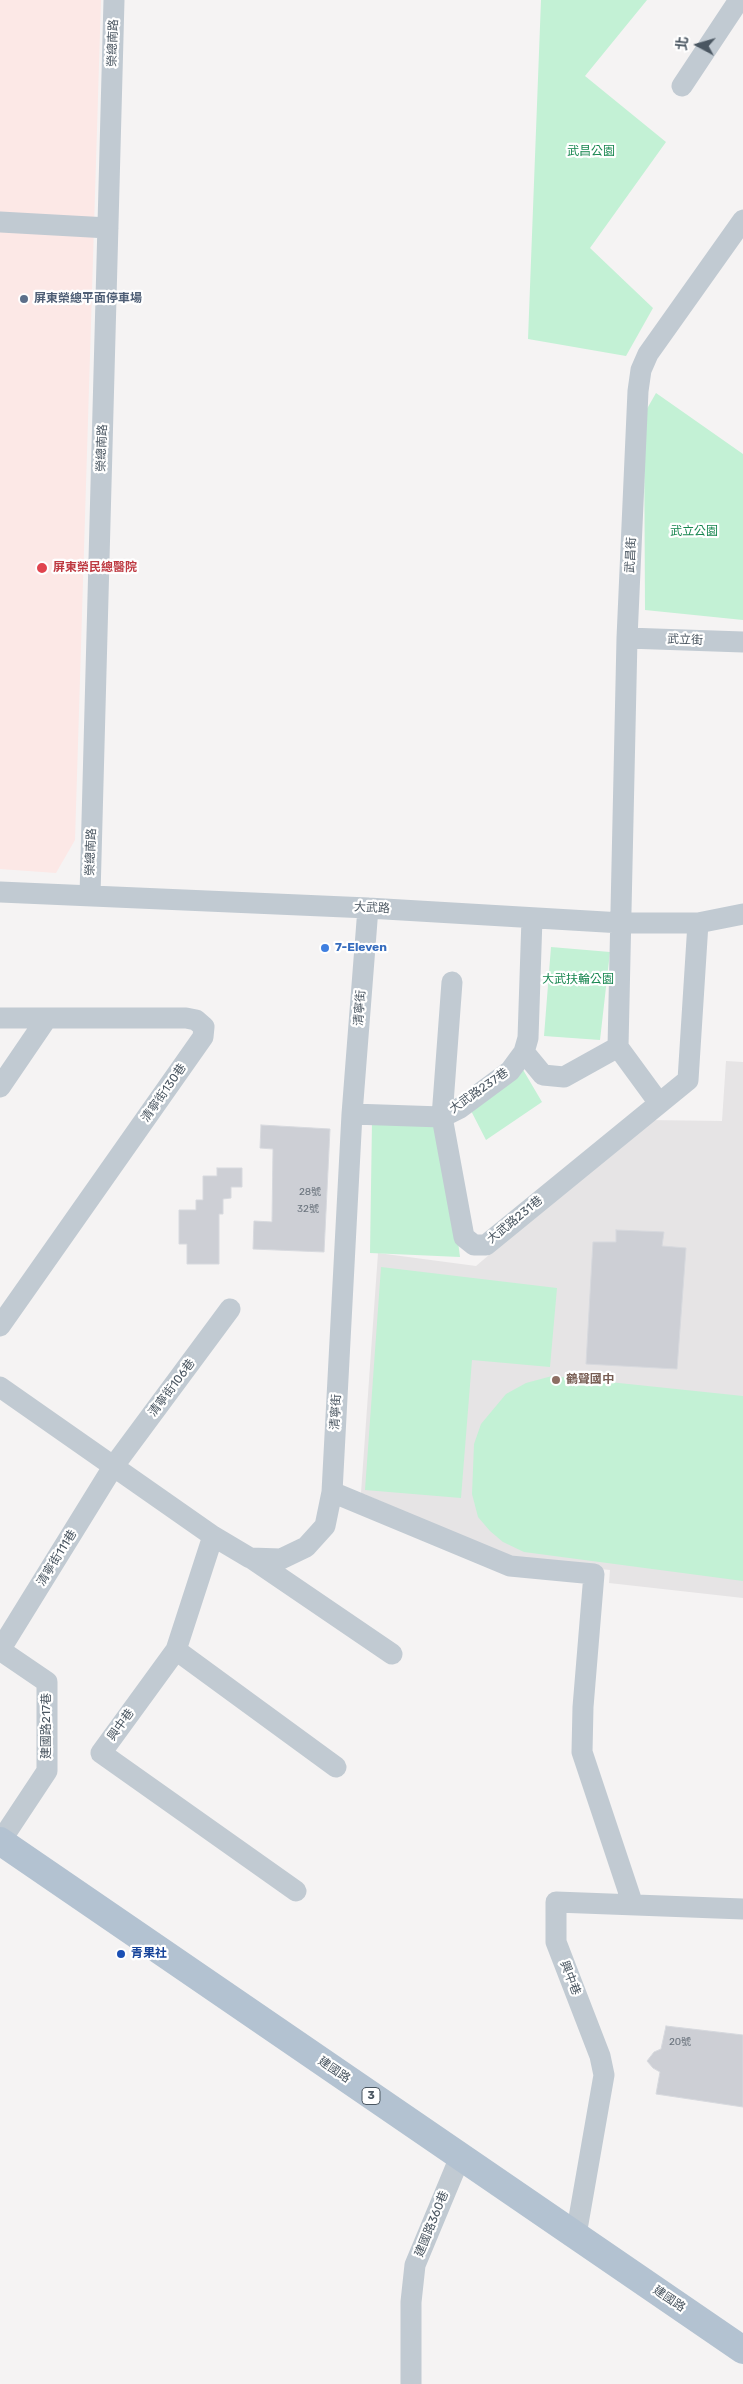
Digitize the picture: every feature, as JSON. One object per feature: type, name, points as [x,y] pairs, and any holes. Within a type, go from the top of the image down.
[{"type":"main road","name":"建國路","points":[[0,1842],[743,2350]]},
{"type":"street","name":"榮總南路","points":[[90,895],[114,0]]},
{"type":"street","points":[[682,86],[740,0]]},
{"type":"street","name":"武昌街","points":[[622,923],[628,638],[641,370],[648,354],[743,220]]},
{"type":"street","points":[[0,222],[108,228]]},
{"type":"street","name":"武立街","points":[[628,638],[743,642]]},
{"type":"street","name":"大武路","points":[[0,892],[368,908],[622,923],[698,923],[743,914]]},
{"type":"street","name":"清寧街","points":[[0,1387],[213,1536],[250,1558],[280,1559],[306,1547],[325,1526],[332,1492],[352,1114],[368,908]]},
{"type":"street","name":"大武路237巷","points":[[352,1114],[442,1117],[460,1108],[510,1071],[524,1052],[528,1038],[532,918]]},
{"type":"street","points":[[622,923],[618,1047],[659,1103]]},
{"type":"street","name":"大武路231巷","points":[[452,982],[442,1117],[464,1237],[474,1245],[486,1244],[688,1080],[698,923]]},
{"type":"street","name":"清寧街130巷","points":[[0,1018],[186,1018],[196,1020],[204,1027],[203,1037],[0,1326]]},
{"type":"street","points":[[0,1087],[47,1018]]},
{"type":"street","points":[[524,1052],[543,1074],[564,1077],[618,1047]]},
{"type":"street","name":"清寧街106巷","points":[[114,1467],[230,1310]]},
{"type":"street","name":"清寧街111巷","points":[[0,1650],[114,1467]]},
{"type":"street","points":[[332,1492],[510,1566],[594,1574],[583,1707],[582,1752],[633,1905]]},
{"type":"street","name":"興中巷","points":[[213,1536],[176,1650],[101,1752],[296,1891]]},
{"type":"street","points":[[250,1558],[392,1654]]},
{"type":"street","name":"建國路217巷","points":[[0,1650],[47,1682],[47,1771],[0,1842]]},
{"type":"street","points":[[176,1650],[336,1767]]},
{"type":"street","name":"興中巷","points":[[576,2235],[604,2075],[600,2056],[556,1942],[556,1902],[743,1909]]},
{"type":"street","name":"建國路360巷","points":[[411,2384],[411,2302],[415,2265],[460,2157]]},
{"type":"shaded area","name":"屏東榮民總醫院","points":[[0,0],[101,0],[75,840],[56,873],[0,869]]},
{"type":"shaded area","name":"鶴聲國中","points":[[726,1061],[743,1062],[743,1598],[609,1583],[610,1570],[518,1560],[361,1493],[378,1253],[476,1266],[648,1120],[722,1121]]},
{"type":"green space","name":"武昌公園","points":[[541,0],[647,0],[585,76],[666,142],[590,248],[653,308],[626,356],[528,339]]},
{"type":"green space","name":"武立公園","points":[[656,393],[743,454],[743,620],[645,610],[644,414]]},
{"type":"green space","name":"大武扶輪公園","points":[[551,947],[610,952],[600,1040],[544,1036]]},
{"type":"green space","points":[[522,1068],[542,1102],[486,1140],[467,1103]]},
{"type":"green space","points":[[372,1121],[437,1127],[449,1171],[460,1257],[370,1253]]},
{"type":"green space","points":[[381,1267],[557,1288],[550,1367],[472,1360],[461,1498],[365,1490]]},
{"type":"green space","points":[[552,1376],[743,1396],[743,1581],[524,1552],[503,1542],[490,1531],[478,1517],[472,1494],[474,1444],[481,1424],[506,1394],[526,1383]]},
{"type":"building","points":[[261,1125],[330,1129],[324,1252],[253,1249],[254,1221],[272,1222],[273,1149],[260,1148]]},
{"type":"building","points":[[217,1168],[242,1168],[242,1187],[231,1187],[231,1198],[223,1199],[223,1214],[219,1214],[219,1264],[187,1264],[187,1244],[179,1244],[179,1210],[196,1210],[196,1200],[203,1200],[203,1176],[217,1176]]},
{"type":"building","points":[[616,1230],[664,1232],[662,1246],[686,1248],[677,1369],[586,1364],[593,1242],[616,1242]]},
{"type":"building","points":[[666,2026],[743,2035],[743,2107],[656,2094],[660,2072],[647,2061],[654,2052],[661,2049]]},
{"type":"place","name":"屏東榮總平面停車場","points":[[24,299]]},
{"type":"place","name":"屏東榮民總醫院","points":[[42,568]]},
{"type":"place","name":"7-Eleven","points":[[325,948]]},
{"type":"place","name":"鶴聲國中","points":[[556,1380]]},
{"type":"place","name":"青果社","points":[[121,1954]]}]
